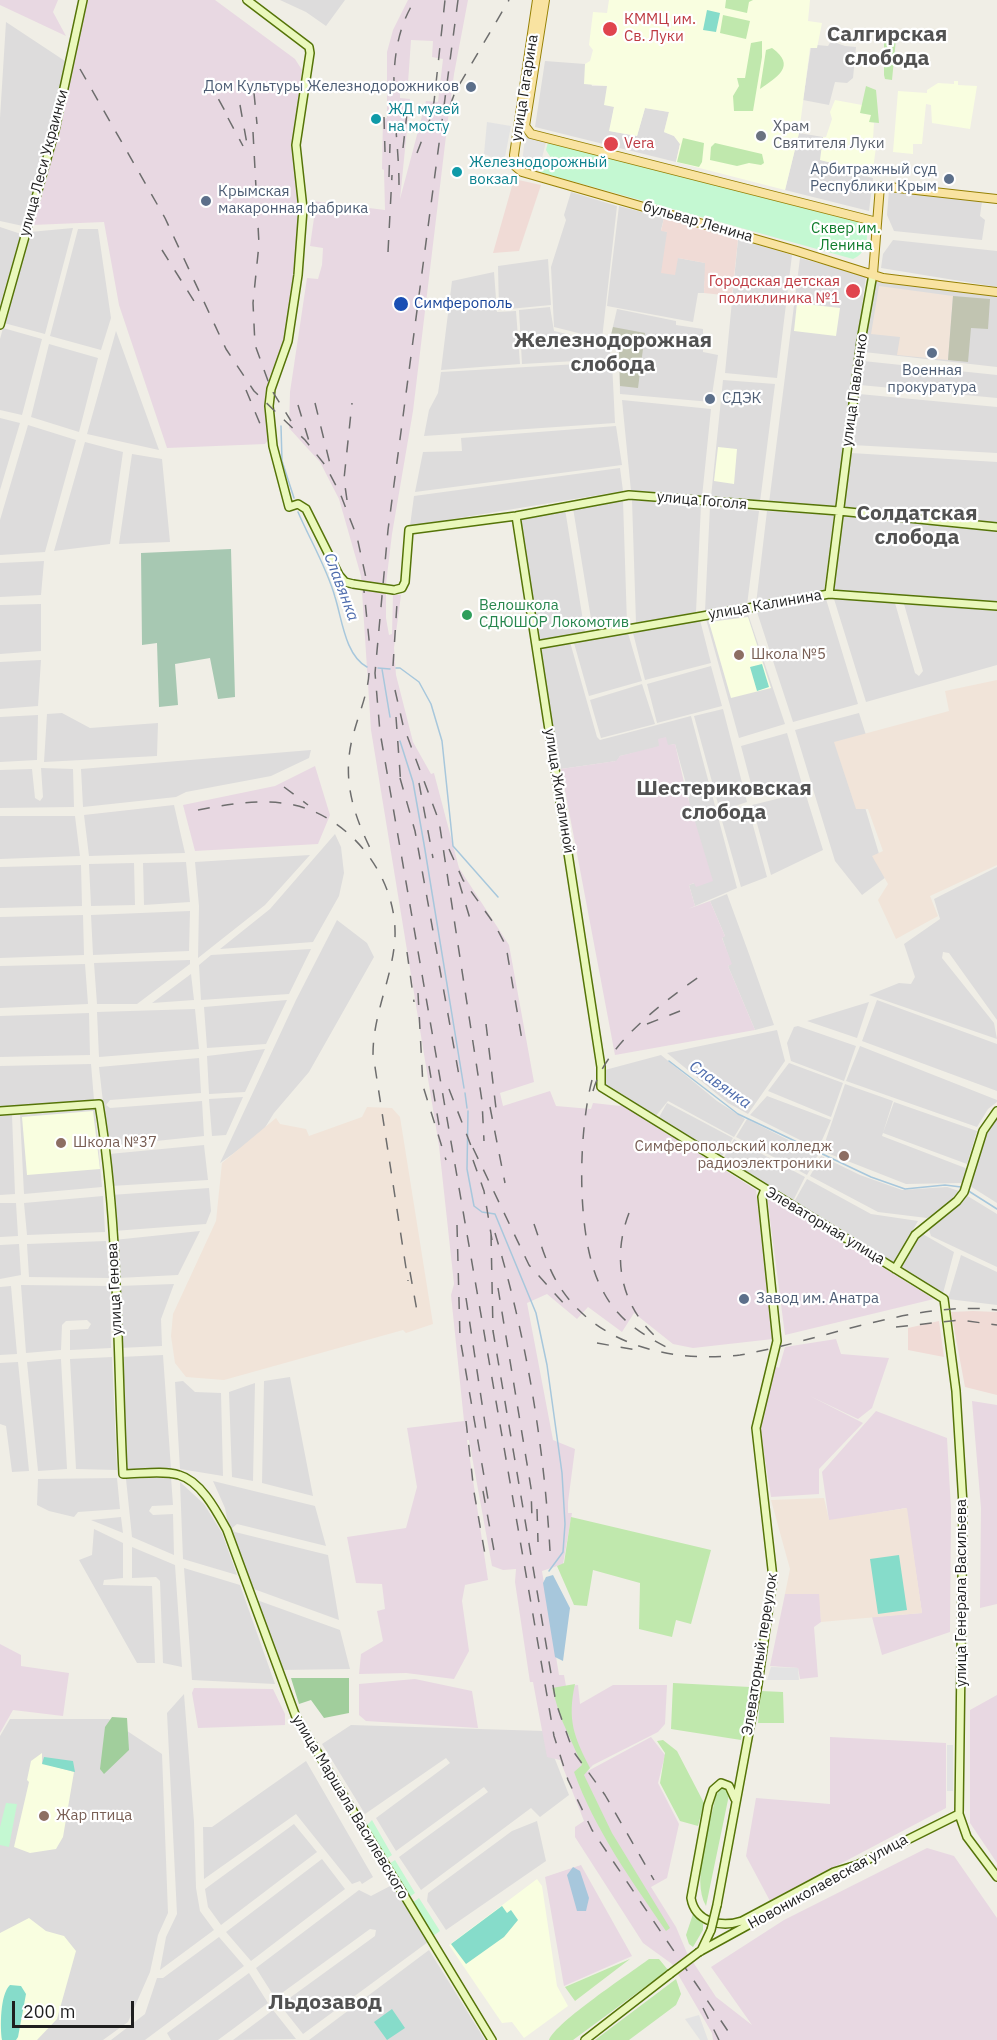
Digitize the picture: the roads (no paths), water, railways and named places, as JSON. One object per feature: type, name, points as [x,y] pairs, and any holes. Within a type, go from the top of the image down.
[{"type":"main road","name":"улица Леси Украинки","points":[[0,325],[56,130],[83,0]]},
{"type":"main road","name":"улица Гоголя","points":[[247,0],[309,47],[296,146],[303,209],[298,275],[288,341],[271,389],[269,406],[273,446],[289,507],[298,504],[306,509],[339,575],[345,582],[394,590],[402,588],[405,584],[409,530],[516,516],[629,495],[839,511],[997,527]]},
{"type":"main road","name":"улица Гагарина","points":[[522,172],[515,166],[514,155],[537,0]]},
{"type":"main road","name":"улица Гагарина","points":[[545,0],[525,126],[531,134],[877,222]]},
{"type":"main road","name":"бульвар Ленина","points":[[522,172],[883,278],[997,292]]},
{"type":"main road","name":"улица Павленко","points":[[828,594],[861,341],[873,274],[880,186],[997,200]]},
{"type":"main road","name":"улица Жигалиной","points":[[516,516],[601,1066]]},
{"type":"main road","name":"улица Калинина","points":[[536,645],[828,594],[997,606]]},
{"type":"main road","name":"Элеваторная улица","points":[[601,1066],[601,1087],[944,1299]]},
{"type":"main road","name":"улица Генова","points":[[0,1110],[99,1104],[106,1147],[112,1233],[123,1474],[177,1474]]},
{"type":"main road","points":[[895,1269],[915,1235],[957,1201],[964,1191],[982,1131],[997,1111]]},
{"type":"main road","name":"Элеваторный переулок","points":[[699,1953],[711,1930],[717,1905],[758,1684],[774,1569],[756,1428],[777,1341],[762,1197],[765,1189]]},
{"type":"main road","name":"улица Генерала Васильева","points":[[944,1299],[958,1410],[963,1505],[959,1814],[967,1837],[997,1877]]},
{"type":"main road","name":"улица Маршала Василевского","points":[[177,1474],[187,1478],[206,1498],[228,1530],[296,1717],[492,2040]]},
{"type":"main road","points":[[736,1801],[732,1789],[721,1783],[713,1790],[708,1804],[692,1898],[694,1907],[705,1920],[727,1924],[742,1921],[834,1872],[860,1864]]},
{"type":"main road","name":"Новониколаевская улица","points":[[585,2040],[699,1953],[860,1864],[959,1814]]},
{"type":"waterway","name":"Славянка","points":[[281,426],[282,461],[294,498]]},
{"type":"waterway","name":"Славянка","points":[[298,512],[328,575],[349,645],[354,654],[367,667]]},
{"type":"waterway","name":"Славянка","points":[[378,668],[390,669]]},
{"type":"waterway","name":"Славянка","points":[[396,668],[400,668],[419,682],[431,704],[442,741],[453,846],[498,897]]},
{"type":"waterway","points":[[382,669],[390,717]]},
{"type":"waterway","points":[[400,741],[413,782],[464,1088]]},
{"type":"waterway","name":"Славянка","points":[[669,1061],[738,1114],[871,1177],[905,1189],[945,1185],[961,1187]]},
{"type":"waterway","points":[[465,1093],[467,1108]]},
{"type":"waterway","points":[[468,1111],[467,1169],[474,1206],[482,1212],[495,1214],[536,1313],[547,1365],[562,1473],[565,1524],[563,1552],[549,1571]]},
{"type":"waterway","name":"Славянка","points":[[967,1190],[997,1209]]},
{"type":"railway","points":[[399,185],[394,90],[395,66],[404,21],[415,0]]},
{"type":"railway","points":[[417,153],[434,102],[445,0]]},
{"type":"railway","points":[[458,0],[388,530],[375,673],[380,732],[554,1736],[568,1780],[592,1830],[734,2040]]},
{"type":"railway","points":[[450,106],[455,92],[509,0]]},
{"type":"railway","points":[[80,69],[165,218],[226,349],[254,391],[305,440],[325,465],[340,493],[357,537],[368,587]]},
{"type":"railway","points":[[207,78],[225,111]]},
{"type":"railway","points":[[254,93],[257,124]]},
{"type":"railway","points":[[240,105],[247,144]]},
{"type":"railway","points":[[403,148],[407,113]]},
{"type":"railway","points":[[384,117],[385,152]]},
{"type":"railway","points":[[228,118],[243,146]]},
{"type":"railway","points":[[253,132],[259,244],[253,303],[255,345],[271,389],[291,421]]},
{"type":"railway","points":[[389,177],[390,144]]},
{"type":"railway","points":[[388,252],[392,175]]},
{"type":"railway","points":[[162,250],[199,309]]},
{"type":"railway","points":[[246,390],[263,431]]},
{"type":"railway","points":[[315,403],[331,468]]},
{"type":"railway","points":[[347,500],[344,479],[352,403]]},
{"type":"railway","points":[[298,405],[309,441]]},
{"type":"railway","points":[[363,581],[370,649]]},
{"type":"railway","points":[[393,666],[397,603]]},
{"type":"railway","points":[[369,673],[350,748],[349,779],[354,808],[372,852]]},
{"type":"railway","points":[[395,690],[403,725],[439,821],[482,1101],[484,1141]]},
{"type":"railway","points":[[396,717],[401,786]]},
{"type":"railway","points":[[400,778],[415,831],[460,1081]]},
{"type":"railway","points":[[419,783],[433,858]]},
{"type":"railway","points":[[284,787],[308,805]]},
{"type":"railway","points":[[198,810],[234,804],[270,802],[294,805],[315,812],[335,823],[352,837],[367,854],[388,893],[394,915],[395,937],[391,966],[376,1024],[373,1054],[408,1281]]},
{"type":"railway","points":[[449,849],[463,880],[495,925],[506,946],[522,1040]]},
{"type":"railway","points":[[459,882],[471,922]]},
{"type":"railway","points":[[407,952],[414,1002]]},
{"type":"railway","points":[[593,1091],[600,1073],[624,1039],[674,995],[706,972]]},
{"type":"railway","points":[[418,993],[423,1086],[446,1160]]},
{"type":"railway","points":[[647,1024],[680,1011]]},
{"type":"railway","points":[[486,1024],[497,1117]]},
{"type":"railway","points":[[429,1066],[439,1125]]},
{"type":"railway","points":[[592,1080],[584,1129],[582,1188],[588,1247],[595,1272],[604,1293],[617,1312],[641,1333],[670,1349]]},
{"type":"railway","points":[[449,1089],[475,1156]]},
{"type":"railway","points":[[490,1107],[505,1183]]},
{"type":"railway","points":[[473,1148],[529,1265],[566,1306]]},
{"type":"railway","points":[[473,1160],[484,1191],[492,1240]]},
{"type":"railway","points":[[629,1213],[621,1246],[623,1279],[634,1310],[656,1337]]},
{"type":"railway","points":[[534,1224],[554,1277],[574,1305],[593,1322],[615,1336],[638,1346],[663,1352],[689,1356],[740,1355],[901,1316],[966,1308],[997,1310]]},
{"type":"railway","points":[[457,1225],[460,1338],[488,1499]]},
{"type":"railway","points":[[495,1233],[516,1311],[532,1390],[543,1471],[550,1551]]},
{"type":"railway","points":[[491,1234],[493,1331],[556,1703],[573,1751],[605,1795],[654,1880]]},
{"type":"railway","points":[[410,1272],[417,1311]]},
{"type":"railway","points":[[498,1288],[531,1488],[532,1519]]},
{"type":"railway","points":[[466,1298],[486,1430]]},
{"type":"railway","points":[[896,1327],[960,1320],[997,1325]]},
{"type":"railway","points":[[597,1343],[636,1350]]},
{"type":"railway","points":[[466,1421],[474,1492],[486,1560]]},
{"type":"railway","points":[[483,1491],[495,1556]]},
{"type":"railway","points":[[537,1509],[538,1542]]},
{"type":"railway","points":[[703,2008],[719,2040]]},
{"type":"place","name":"КММЦ им. Св. Луки","points":[[610,29]]},
{"type":"place","name":"Дом Культуры Железнодорожников","points":[[471,87]]},
{"type":"place","name":"ЖД музей на мосту","points":[[376,119]]},
{"type":"place","name":"Храм Святителя Луки","points":[[761,136]]},
{"type":"place","name":"Vera","points":[[611,144]]},
{"type":"place","name":"Железнодорожный вокзал","points":[[457,172]]},
{"type":"place","name":"Арбитражный суд Республики Крым","points":[[949,179]]},
{"type":"place","name":"Крымская макаронная фабрика","points":[[206,201]]},
{"type":"place","name":"Городская детская поликлиника №1","points":[[853,291]]},
{"type":"place","name":"Симферополь","points":[[401,304]]},
{"type":"place","name":"Военная прокуратура","points":[[932,353]]},
{"type":"place","name":"СДЭК","points":[[710,399]]},
{"type":"place","name":"Велошкола СДЮШОР Локомотив","points":[[467,615]]},
{"type":"place","name":"Школа №5","points":[[739,655]]},
{"type":"place","name":"Школа №37","points":[[61,1143]]},
{"type":"place","name":"Симферопольский колледж радиоэлектроники","points":[[844,1156]]},
{"type":"place","name":"Завод им. Анатра","points":[[744,1299]]},
{"type":"place","name":"Жар птица","points":[[44,1816]]},
{"type":"district","name":"Салгирская слобода","points":[[887,47]]},
{"type":"district","name":"Железнодорожная слобода","points":[[613,353]]},
{"type":"district","name":"Солдатская слобода","points":[[917,526]]},
{"type":"district","name":"Шестериковская слобода","points":[[724,801]]},
{"type":"district","name":"Льдозавод","points":[[325,2003]]},
{"type":"park label","name":"Сквер им. Ленина","points":[[846,238]]}]
